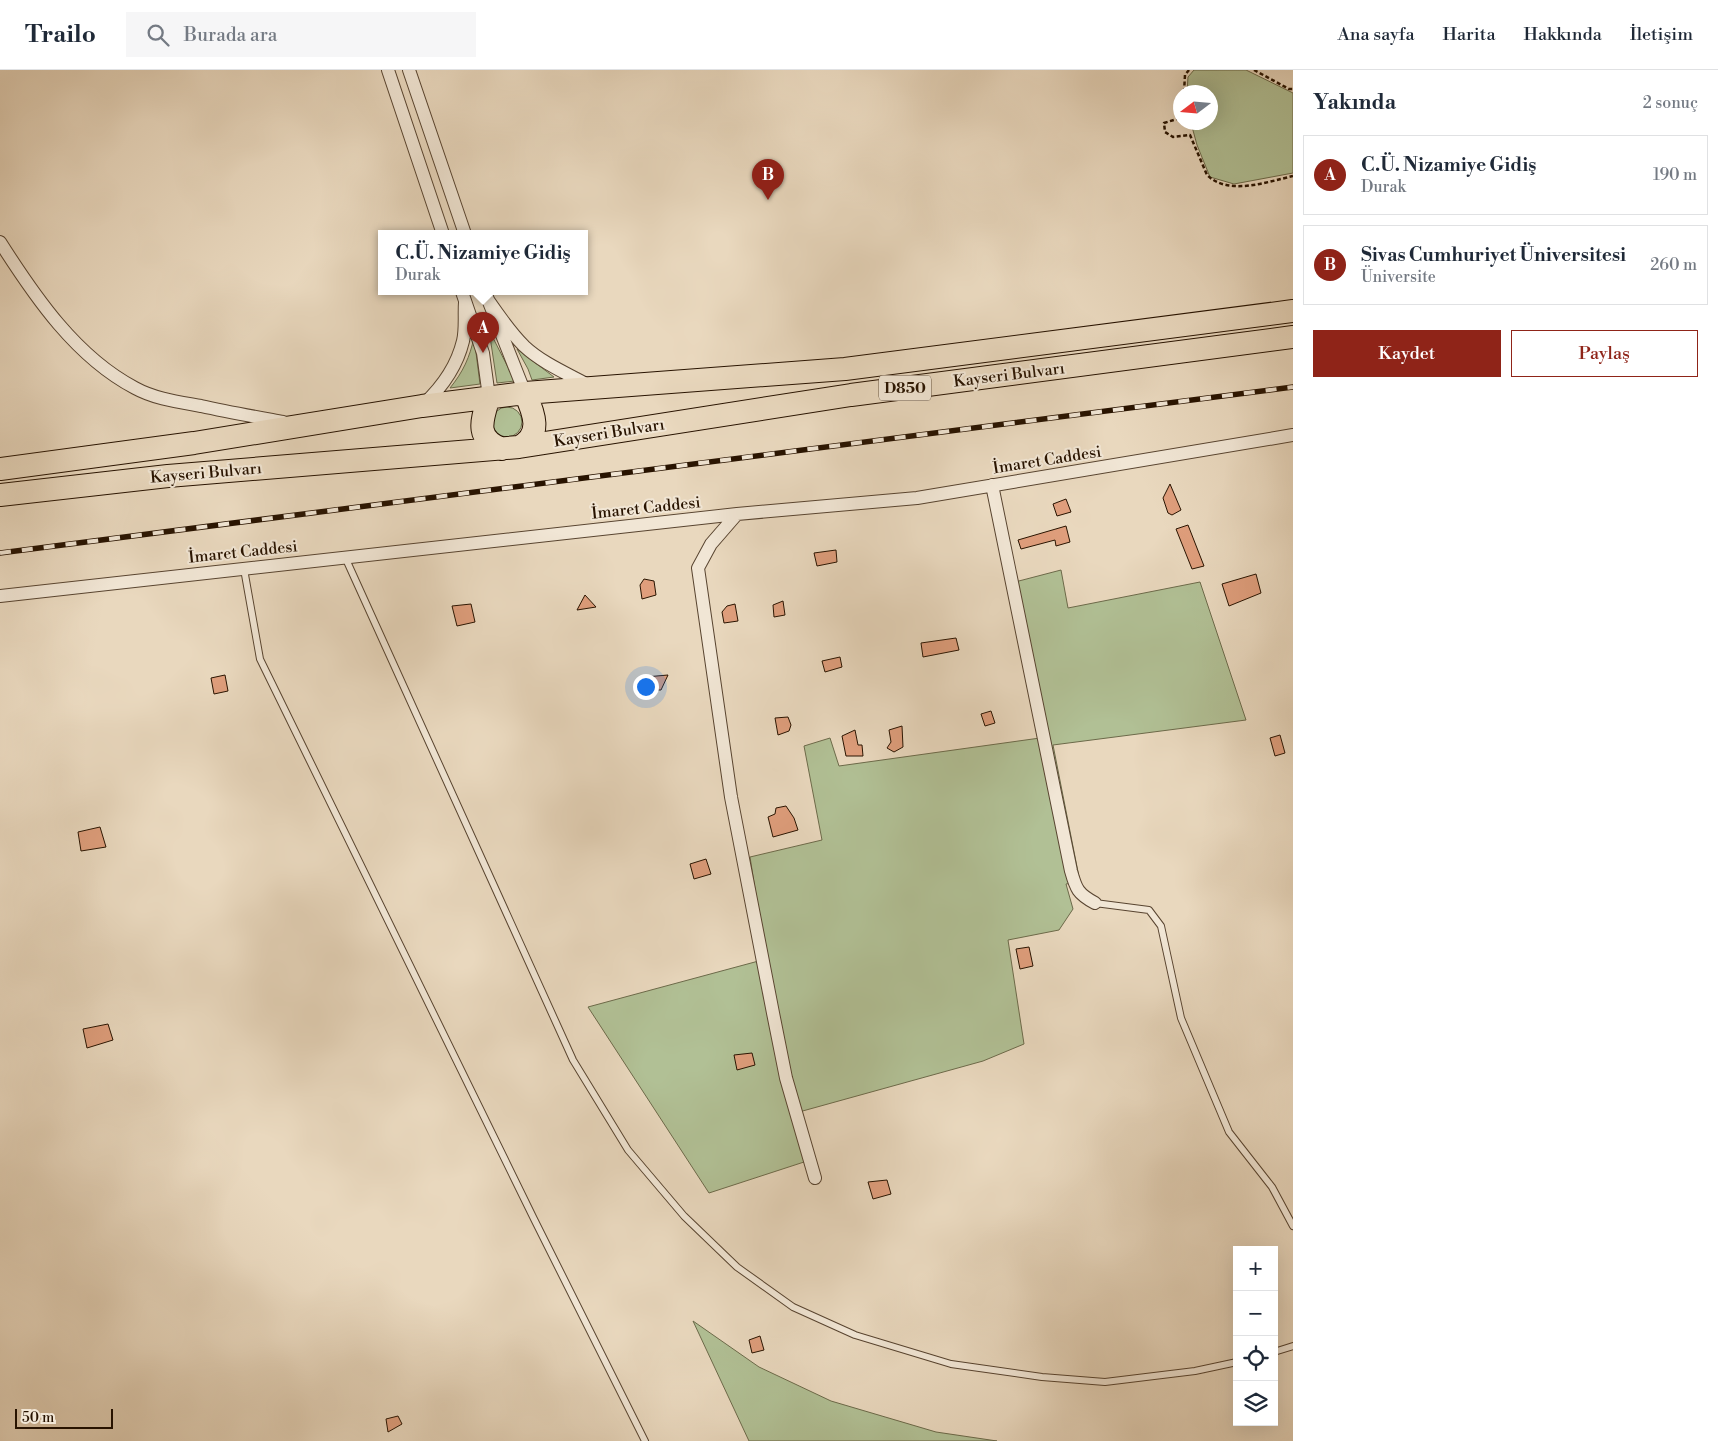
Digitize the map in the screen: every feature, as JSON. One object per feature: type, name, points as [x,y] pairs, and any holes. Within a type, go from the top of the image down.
[{"type":"highway","name":"Kayseri Bulvarı","points":[[525,393],[845,369],[1293,311]]},
{"type":"highway","name":"Kayseri Bulvarı","points":[[0,495],[168,476],[510,448],[851,395],[1293,338]]},
{"type":"highway","points":[[525,393],[532,411],[534,429],[530,439],[510,448],[491,443],[482,427],[483,415],[490,397],[525,393]]},
{"type":"highway","name":"Kayseri Bulvarı","points":[[0,469],[194,443],[298,425],[490,397]]},
{"type":"street","points":[[388,70],[441,230]]},
{"type":"street","points":[[409,70],[464,230]]},
{"type":"street","points":[[0,242],[53,317],[82,349],[114,375],[136,389],[166,399],[298,425]]},
{"type":"street","points":[[486,296],[508,329],[524,346],[542,359],[592,387]]},
{"type":"street","points":[[486,296],[525,393]]},
{"type":"street","points":[[463,297],[483,353],[490,397]]},
{"type":"street","points":[[422,406],[440,388],[459,353],[463,340],[463,297]]},
{"type":"street","name":"İmaret Caddesi","points":[[0,596],[737,514],[917,498],[1293,435]]},
{"type":"street","points":[[992,485],[1071,871],[1075,886],[1082,896],[1095,903]]},
{"type":"street","points":[[737,514],[711,544],[698,568],[732,797],[773,1013],[786,1078],[815,1178]]},
{"type":"lane","points":[[345,557],[573,1060],[628,1150],[684,1216],[737,1267],[793,1307],[856,1336],[951,1364],[1042,1377],[1105,1382],[1195,1371],[1233,1363]]},
{"type":"lane","points":[[244,568],[260,658],[530,1211],[645,1441]]},
{"type":"lane","points":[[1095,903],[1149,910],[1161,926],[1181,1018],[1229,1132],[1272,1187],[1293,1226]]},
{"type":"lane","points":[[1278,1351],[1293,1346]]},
{"type":"path","points":[[1184,85],[1185,76],[1188,70]]},
{"type":"path","points":[[1254,70],[1289,89],[1293,89]]},
{"type":"path","points":[[1173,120],[1164,122],[1165,132],[1173,137],[1190,135],[1207,175],[1222,185],[1234,186],[1293,176]]},
{"type":"green space","points":[[1194,70],[1246,70],[1293,93],[1293,173],[1234,184],[1210,177],[1193,130],[1218,130],[1218,85],[1187,85],[1188,77]]},
{"type":"green space","points":[[489,330],[515,381],[497,383]]},
{"type":"green space","points":[[474,337],[480,384],[450,388],[465,364]]},
{"type":"green space","points":[[517,349],[554,377],[532,380]]},
{"type":"green space","points":[[507,407],[517,412],[522,422],[517,432],[507,437],[497,432],[492,422],[497,412]]},
{"type":"green space","points":[[1061,570],[1068,608],[1200,582],[1246,720],[1053,745],[1080,882],[1066,884],[1073,909],[1059,930],[1008,940],[1024,1044],[983,1061],[799,1112],[804,1162],[709,1193],[588,1007],[766,959],[750,857],[822,840],[804,746],[830,738],[839,766],[1040,738],[1015,582]]},
{"type":"green space","points":[[693,1321],[759,1367],[831,1401],[936,1432],[997,1441],[749,1441]]},
{"type":"building","points":[[1170,484],[1181,510],[1172,515],[1168,513],[1163,498]]},
{"type":"building","points":[[1066,499],[1071,512],[1057,516],[1053,504]]},
{"type":"building","points":[[1188,525],[1204,566],[1192,569],[1176,529]]},
{"type":"building","points":[[1066,526],[1070,542],[1056,546],[1055,540],[1021,549],[1018,540]]},
{"type":"building","points":[[836,550],[837,562],[817,566],[814,553]]},
{"type":"building","points":[[1256,574],[1261,593],[1229,606],[1222,584]]},
{"type":"building","points":[[644,579],[654,581],[656,595],[642,599],[640,585]]},
{"type":"building","points":[[585,595],[596,607],[577,610]]},
{"type":"building","points":[[783,601],[785,615],[774,617],[773,605]]},
{"type":"building","points":[[471,604],[475,622],[457,626],[452,606]]},
{"type":"building","points":[[735,604],[738,621],[724,623],[722,612],[727,606]]},
{"type":"building","points":[[956,638],[959,650],[923,657],[921,643]]},
{"type":"building","points":[[840,657],[842,667],[825,672],[822,661]]},
{"type":"building","points":[[225,675],[228,691],[214,694],[211,678]]},
{"type":"building","points":[[668,675],[661,690],[655,690],[645,677]]},
{"type":"building","points":[[991,711],[995,723],[985,726],[981,714]]},
{"type":"building","points":[[788,717],[791,725],[789,731],[778,735],[775,718]]},
{"type":"building","points":[[902,726],[903,747],[894,752],[887,748],[891,742],[889,730]]},
{"type":"building","points":[[855,730],[858,745],[862,745],[863,756],[846,756],[842,736]]},
{"type":"building","points":[[1280,735],[1285,753],[1275,756],[1270,738]]},
{"type":"building","points":[[786,806],[794,818],[798,830],[773,837],[768,817],[775,814],[776,808]]},
{"type":"building","points":[[100,827],[106,847],[81,851],[78,832]]},
{"type":"building","points":[[706,859],[711,874],[694,879],[690,864]]},
{"type":"building","points":[[1029,947],[1033,966],[1020,969],[1016,949]]},
{"type":"building","points":[[108,1024],[113,1040],[87,1048],[83,1029]]},
{"type":"building","points":[[752,1053],[755,1065],[737,1070],[734,1055]]},
{"type":"building","points":[[887,1180],[891,1194],[873,1199],[868,1182]]},
{"type":"building","points":[[760,1336],[764,1350],[752,1353],[749,1340]]},
{"type":"building","points":[[398,1416],[402,1424],[388,1432],[386,1419]]},
{"type":"railway","points":[[0,553],[1293,387]]},
{"type":"place","name":"Sivas Cumhuriyet Üniversitesi","points":[[768,200]]},
{"type":"place","name":"C.Ü. Nizamiye Gidiş","points":[[483,353]]}]
